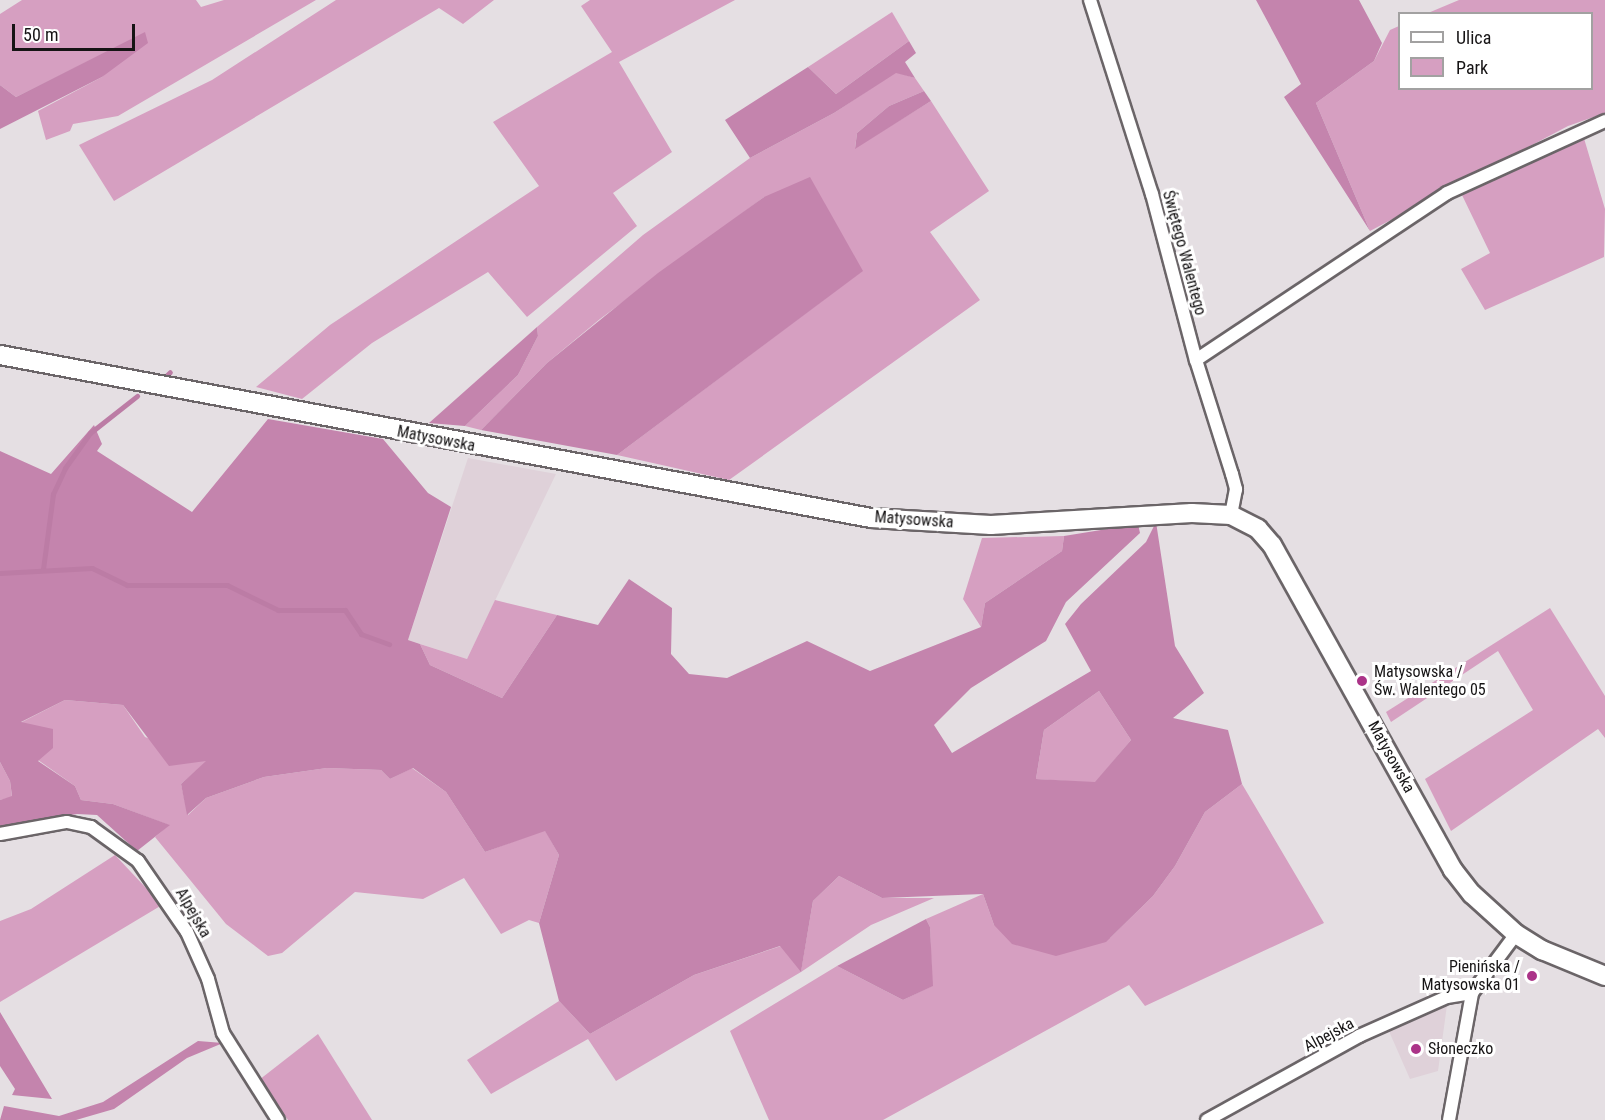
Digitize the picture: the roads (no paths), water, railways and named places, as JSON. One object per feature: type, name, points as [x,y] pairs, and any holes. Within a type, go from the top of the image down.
[{"type":"street","name":"Świętego Walentego","points":[[1090,0],[1152,194],[1196,360],[1234,482],[1231,515]]},
{"type":"street","points":[[1196,360],[1448,193],[1605,121]]},
{"type":"street","name":"Matysowska","points":[[0,355],[871,518],[991,525],[1192,513],[1231,515],[1258,529],[1272,544],[1453,870],[1493,915],[1516,934],[1542,950],[1605,976]]},
{"type":"street","name":"Alpejska","points":[[0,834],[67,822],[91,826],[138,861],[187,932],[208,979],[224,1033],[278,1120]]},
{"type":"street","points":[[1449,1120],[1472,993],[1516,934]]},
{"type":"street","name":"Alpejska","points":[[1207,1120],[1359,1036],[1447,997],[1472,993]]},
{"type":"waterway","points":[[167,375],[170,372]]},
{"type":"waterway","points":[[43,569],[53,494],[65,468],[90,433],[137,396]]},
{"type":"waterway","points":[[0,573],[92,568],[127,585],[227,585],[278,610],[345,610],[361,634],[389,644]]},
{"type":"place","name":"Matysowska / Św. Walentego 05","points":[[1362,681]]},
{"type":"place","name":"Pienińska / Matysowska 01","points":[[1532,976]]},
{"type":"place","name":"Słoneczko","points":[[1416,1049]]}]
